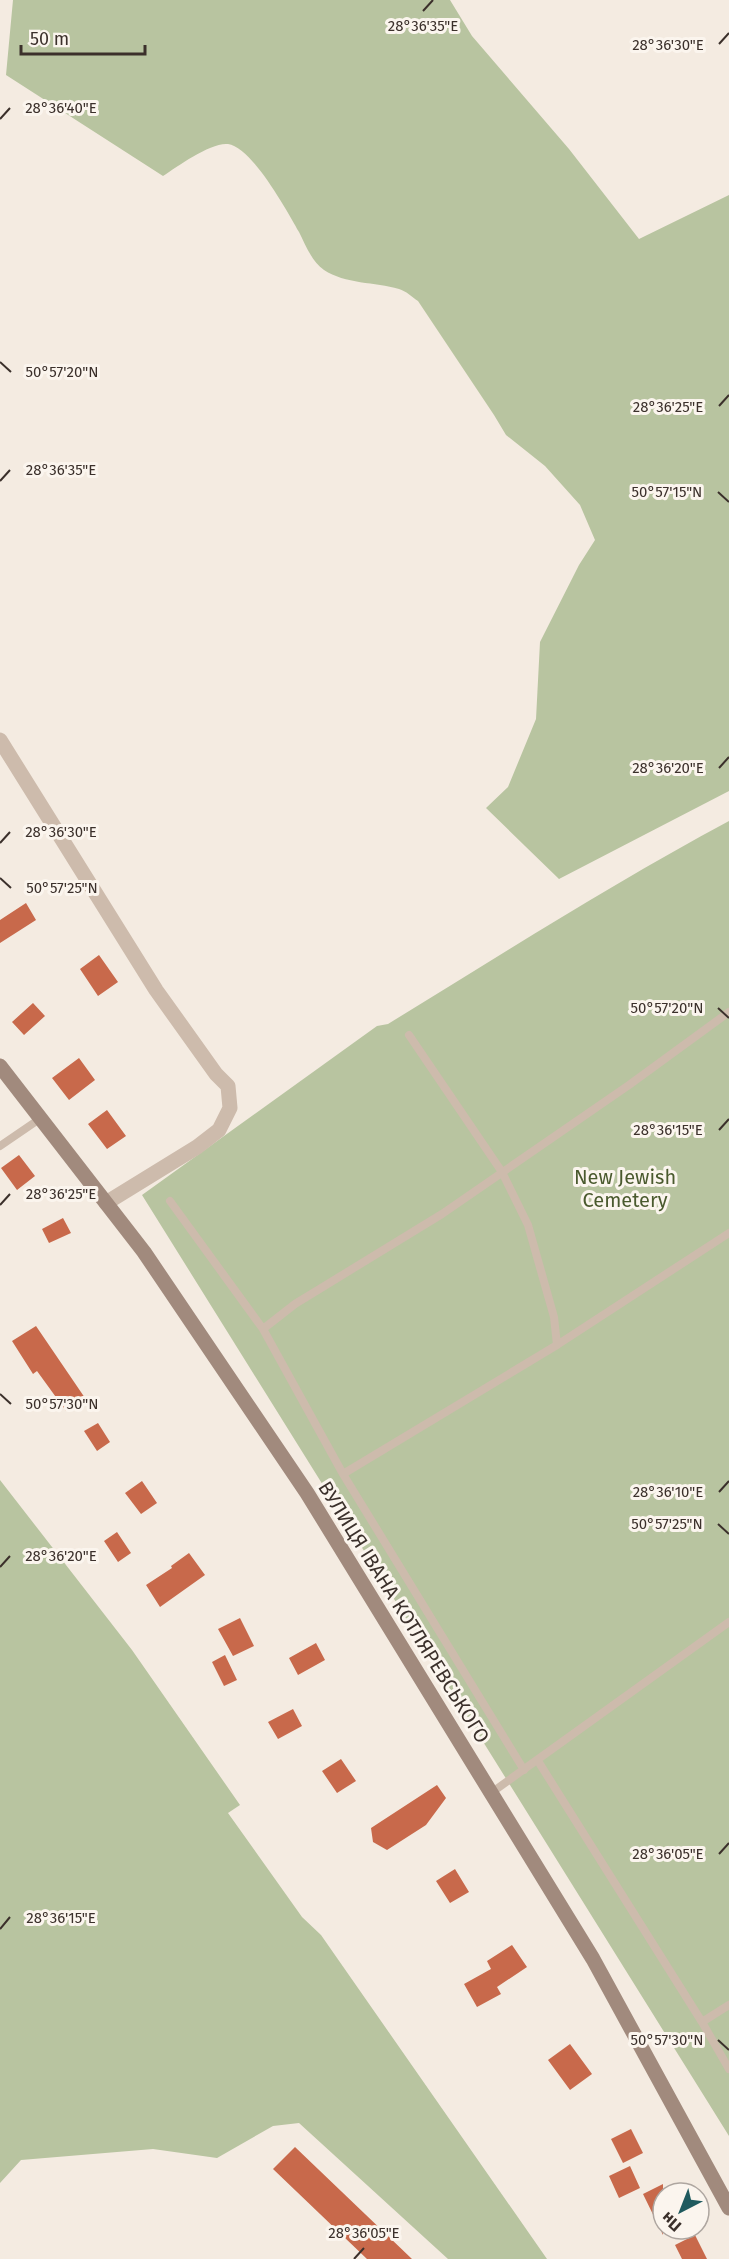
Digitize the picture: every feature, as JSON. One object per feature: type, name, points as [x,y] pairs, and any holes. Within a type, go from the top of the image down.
[{"type":"street","points":[[0,740],[156,990],[216,1074],[228,1086],[230,1108],[219,1130],[197,1147],[106,1203]]},
{"type":"street","name":"ВУЛИЦЯ ІВАНА КОТЛЯРЕВСЬКОГО","points":[[0,1066],[144,1252],[307,1493],[592,1959],[729,2208]]},
{"type":"lane","points":[[263,1329],[295,1304],[442,1214],[729,1012]]},
{"type":"lane","points":[[409,1035],[502,1172],[528,1225],[554,1317],[557,1345]]},
{"type":"lane","points":[[0,1146],[41,1118]]},
{"type":"lane","points":[[170,1202],[263,1329],[343,1474],[524,1770]]},
{"type":"lane","points":[[343,1474],[557,1345],[729,1233]]},
{"type":"lane","points":[[491,1793],[729,1622]]},
{"type":"lane","points":[[538,1761],[702,2022],[729,2069]]},
{"type":"lane","points":[[702,2022],[729,2005]]},
{"type":"green space","points":[[13,0],[450,0],[472,36],[569,149],[639,239],[729,195],[729,791],[559,879],[486,808],[508,787],[536,719],[540,642],[579,565],[595,540],[580,505],[545,466],[506,435],[418,301],[399,289],[341,278],[320,267],[309,252],[278,196],[248,156],[228,144],[221,144],[195,156],[163,176],[6,75]]},
{"type":"green space","name":"New Jewish Cemetery","points":[[729,821],[729,2136],[142,1195],[377,1026],[388,1024],[599,895]]},
{"type":"green space","points":[[0,1480],[132,1650],[240,1805],[228,1813],[302,1917],[321,1935],[547,2259],[448,2259],[299,2123],[273,2126],[217,2158],[153,2149],[21,2160],[0,2183]]},
{"type":"building","points":[[26,903],[36,920],[0,943],[0,920]]},
{"type":"building","points":[[99,955],[118,982],[98,996],[80,969]]},
{"type":"building","points":[[33,1003],[45,1016],[24,1035],[12,1022]]},
{"type":"building","points":[[79,1058],[95,1080],[69,1100],[52,1078]]},
{"type":"building","points":[[107,1110],[126,1136],[107,1149],[88,1124]]},
{"type":"building","points":[[19,1155],[35,1176],[17,1190],[1,1168]]},
{"type":"building","points":[[63,1218],[71,1233],[49,1243],[42,1229]]},
{"type":"building","points":[[36,1326],[85,1398],[66,1411],[37,1371],[33,1374],[12,1341]]},
{"type":"building","points":[[98,1423],[110,1442],[97,1451],[84,1431]]},
{"type":"building","points":[[142,1481],[157,1503],[141,1514],[125,1493]]},
{"type":"building","points":[[117,1532],[131,1553],[118,1562],[104,1541]]},
{"type":"building","points":[[189,1553],[205,1575],[160,1607],[146,1585],[172,1568],[171,1566]]},
{"type":"building","points":[[240,1618],[254,1646],[233,1656],[218,1629]]},
{"type":"building","points":[[316,1643],[325,1660],[298,1675],[289,1658]]},
{"type":"building","points":[[225,1655],[237,1680],[224,1686],[212,1662]]},
{"type":"building","points":[[293,1709],[302,1726],[278,1739],[268,1722]]},
{"type":"building","points":[[341,1759],[356,1781],[337,1793],[322,1771]]},
{"type":"building","points":[[437,1785],[446,1798],[426,1825],[387,1850],[373,1842],[371,1828]]},
{"type":"building","points":[[455,1869],[469,1892],[450,1903],[436,1881]]},
{"type":"building","points":[[512,1945],[527,1967],[497,1987],[501,1994],[477,2007],[464,1984],[491,1969],[487,1961]]},
{"type":"building","points":[[570,2044],[592,2074],[570,2090],[548,2060]]},
{"type":"building","points":[[631,2129],[643,2153],[623,2163],[611,2139]]},
{"type":"building","points":[[295,2147],[412,2259],[367,2259],[273,2169]]},
{"type":"building","points":[[630,2166],[640,2188],[619,2198],[609,2176]]},
{"type":"building","points":[[651,2190],[651,2210],[643,2194]]},
{"type":"building","points":[[683,2241],[698,2241],[707,2259],[682,2259],[675,2245]]}]
